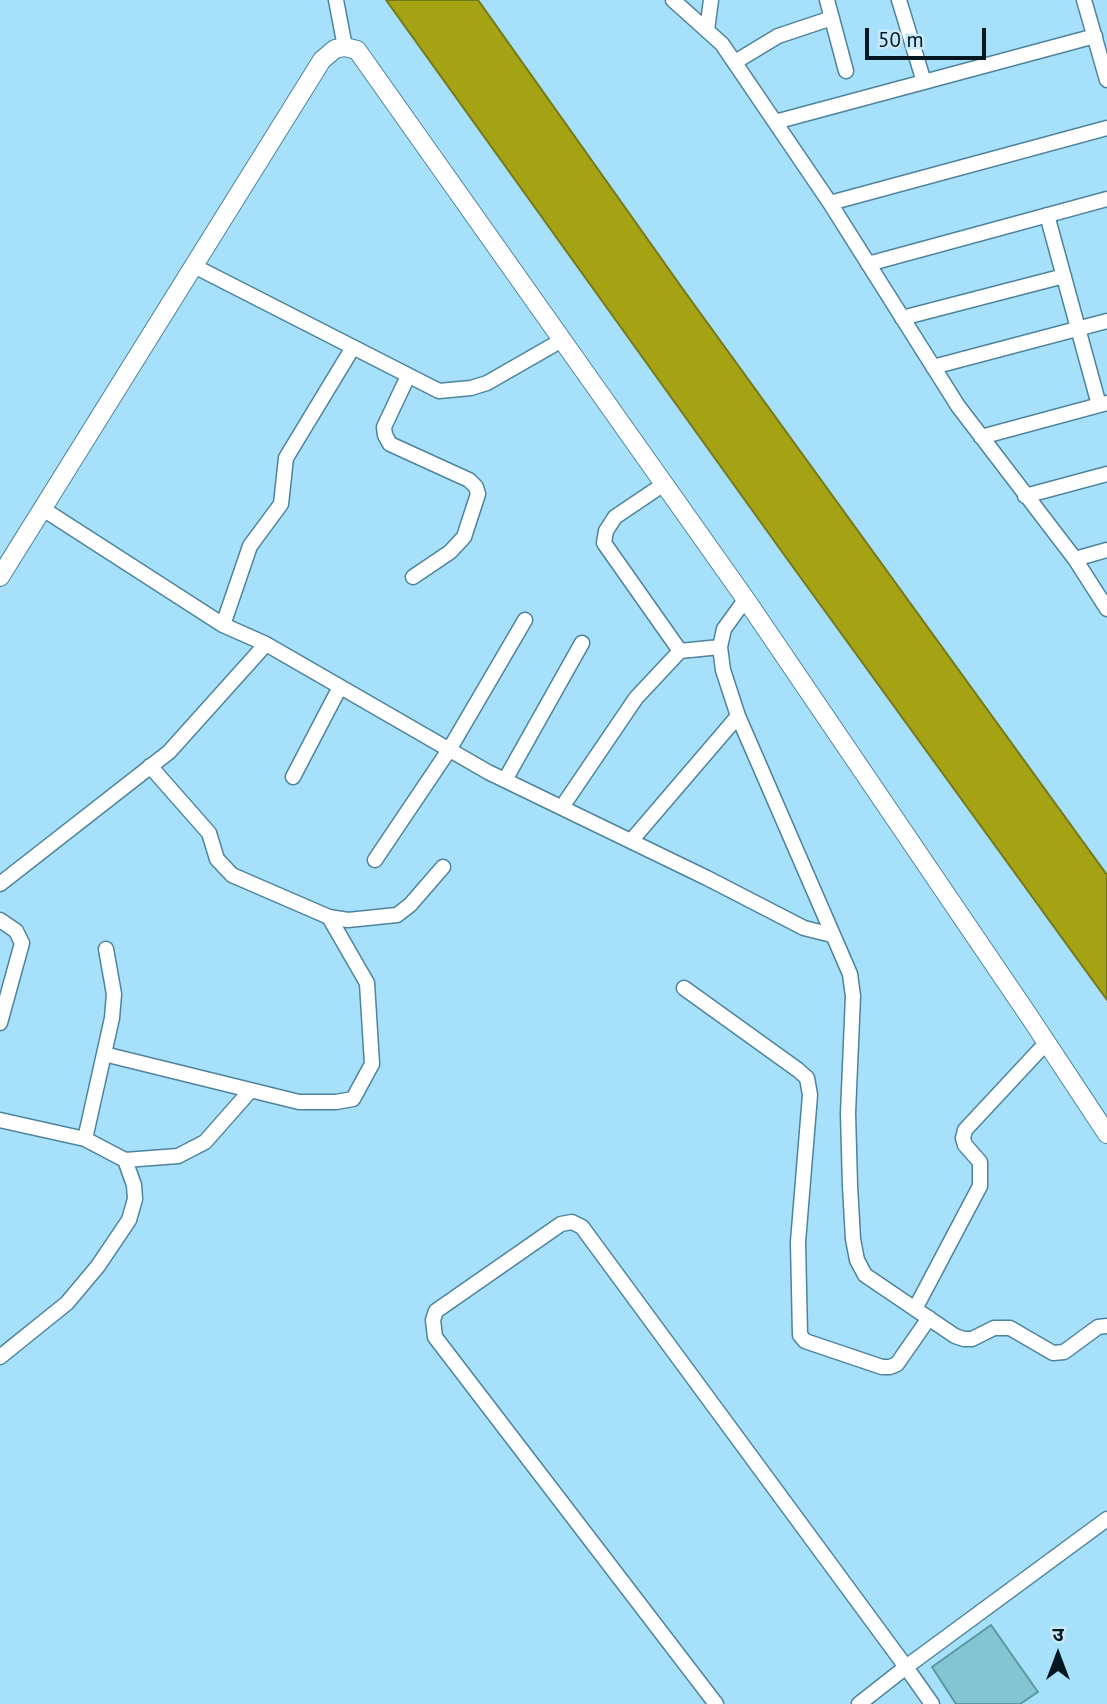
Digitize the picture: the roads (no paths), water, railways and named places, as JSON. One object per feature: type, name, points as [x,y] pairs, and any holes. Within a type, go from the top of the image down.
[{"type":"street","points":[[336,0],[345,47]]},
{"type":"street","points":[[673,0],[722,44],[735,62],[830,204],[933,367],[981,437],[1075,559],[1107,609]]},
{"type":"street","points":[[706,30],[711,0]]},
{"type":"street","points":[[827,0],[846,72]]},
{"type":"street","points":[[899,0],[925,82]]},
{"type":"street","points":[[1084,0],[1107,80]]},
{"type":"street","points":[[735,62],[778,36],[832,18]]},
{"type":"street","points":[[775,122],[1095,36]]},
{"type":"street","points":[[0,577],[322,60],[335,49],[345,47],[357,50],[746,600],[1107,1134]]},
{"type":"street","points":[[830,204],[1107,128]]},
{"type":"street","points":[[868,264],[1107,199]]},
{"type":"street","points":[[981,437],[1103,404],[1047,215]]},
{"type":"street","points":[[194,266],[352,349],[439,391],[471,388],[487,383],[562,340]]},
{"type":"street","points":[[902,318],[1064,276]]},
{"type":"street","points":[[933,367],[1107,321]]},
{"type":"street","points":[[223,625],[250,547],[281,504],[289,452],[352,349]]},
{"type":"street","points":[[408,376],[384,427],[385,435],[390,443],[468,480],[476,487],[478,494],[464,537],[450,552],[413,577]]},
{"type":"street","points":[[1025,496],[1107,474]]},
{"type":"street","points":[[664,484],[615,517],[606,531],[604,543],[680,651]]},
{"type":"street","points":[[43,509],[223,625],[266,644],[449,750],[804,928],[832,935]]},
{"type":"street","points":[[1075,559],[1107,550]]},
{"type":"street","points":[[746,600],[724,629],[720,647],[723,670],[738,716],[850,974],[853,996],[848,1113],[853,1239],[865,1275],[955,1336],[964,1339],[972,1339],[994,1328],[1010,1328],[1054,1353],[1064,1352],[1098,1327],[1107,1326]]},
{"type":"street","points":[[375,860],[449,750],[525,620]]},
{"type":"street","points":[[505,780],[582,643]]},
{"type":"street","points":[[0,884],[169,752],[266,644]]},
{"type":"street","points":[[562,807],[636,698],[680,651],[720,647]]},
{"type":"street","points":[[293,777],[340,687]]},
{"type":"street","points":[[631,841],[738,716]]},
{"type":"street","points":[[150,766],[209,833],[218,859],[232,876],[329,917],[348,920],[397,915],[410,905],[443,867]]},
{"type":"street","points":[[104,1054],[299,1102],[353,1099],[372,1064],[367,983],[329,917]]},
{"type":"street","points":[[0,920],[16,931],[22,943],[0,1023]]},
{"type":"street","points":[[85,1139],[114,994],[106,949]]},
{"type":"street","points":[[684,988],[807,1078],[810,1095],[798,1242],[800,1335],[805,1341],[882,1367],[890,1367],[897,1364],[929,1318]]},
{"type":"street","points":[[915,1309],[980,1186],[980,1162],[965,1144],[965,1130],[1047,1042]]},
{"type":"street","points":[[0,1120],[85,1139],[125,1160],[178,1156],[205,1142],[250,1091]]},
{"type":"street","points":[[0,1357],[67,1303],[99,1266],[129,1220],[135,1199],[134,1185],[125,1160]]},
{"type":"street","points":[[716,1704],[435,1337],[433,1320],[436,1311],[561,1224],[572,1222],[582,1227],[932,1704]]},
{"type":"street","points":[[859,1704],[1107,1519]]}]
